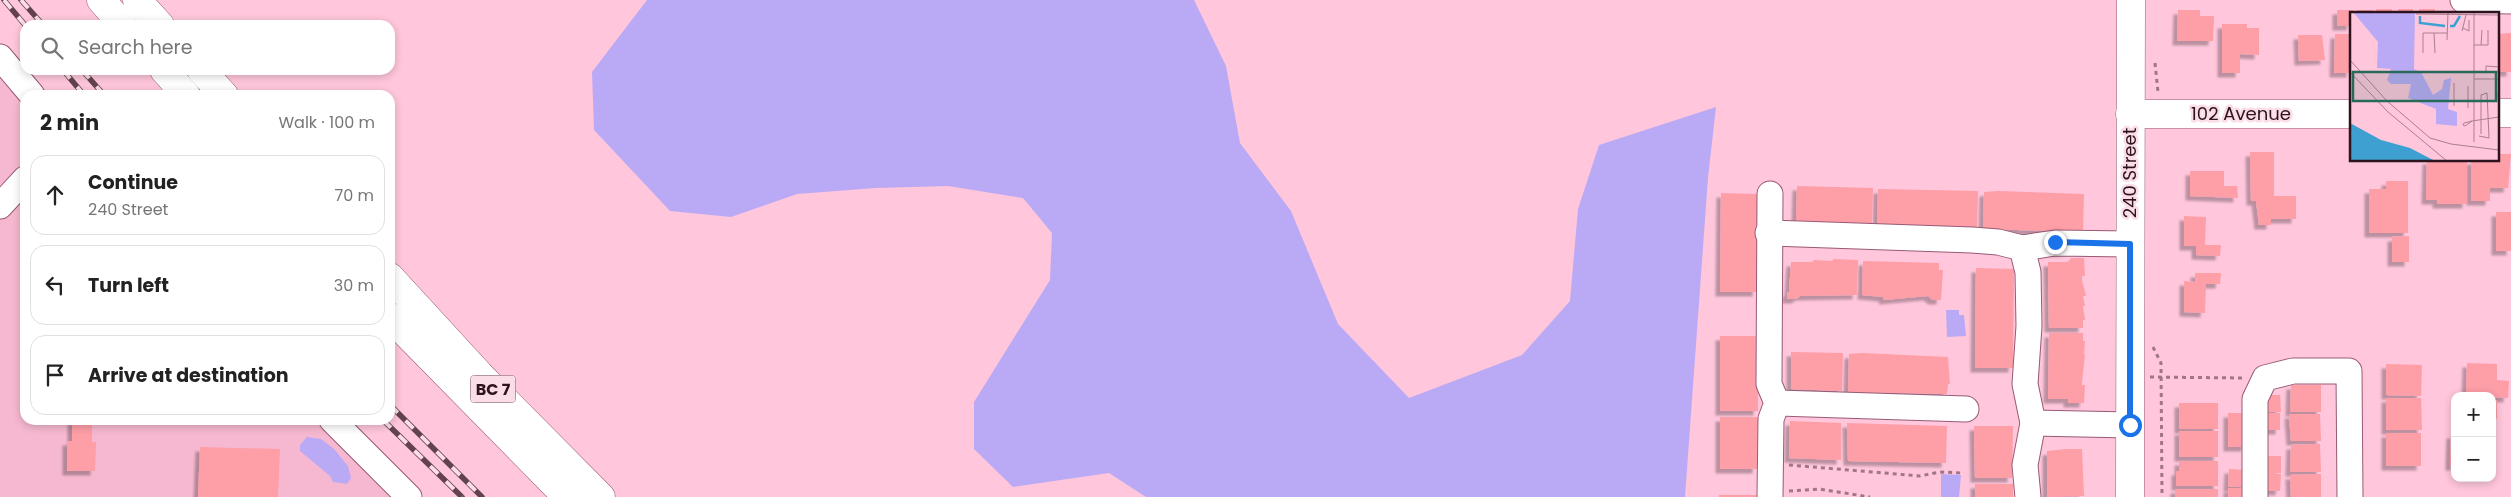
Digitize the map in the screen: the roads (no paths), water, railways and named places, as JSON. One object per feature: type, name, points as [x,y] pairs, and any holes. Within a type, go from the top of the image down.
[{"type":"main road","points":[[101,0],[119,20]]},
{"type":"main road","points":[[137,0],[155,20]]},
{"type":"main road","name":"240 Street","points":[[2130,497],[2131,0]]},
{"type":"main road","points":[[168,75],[182,90]]},
{"type":"main road","points":[[206,75],[219,90]]},
{"type":"main road","points":[[2498,113],[2511,113]]},
{"type":"main road","name":"102 Avenue","points":[[2130,114],[2350,114]]},
{"type":"main road","name":"BC 7","points":[[395,282],[480,375],[600,497]]},
{"type":"main road","name":"BC 7","points":[[395,322],[567,497]]},
{"type":"street","points":[[2463,0],[2511,1]]},
{"type":"street","points":[[0,57],[28,90]]},
{"type":"street","points":[[0,206],[20,184]]},
{"type":"street","points":[[1770,194],[1768,233],[1769,384],[1777,403],[1770,419],[1775,493]]},
{"type":"street","points":[[1768,233],[1972,240],[1998,242],[2022,248],[2055,242],[2130,244]]},
{"type":"street","points":[[2022,248],[2028,272],[2029,326],[2025,384],[2034,423],[2025,465],[2028,497]]},
{"type":"street","points":[[2255,497],[2255,399],[2265,378],[2293,371],[2349,371],[2350,497]]},
{"type":"street","points":[[1777,403],[1966,409]]},
{"type":"street","points":[[2034,423],[2130,425]]},
{"type":"street","points":[[337,425],[409,497]]},
{"type":"railway","points":[[4,0],[21,20]]},
{"type":"railway","points":[[21,0],[39,20]]},
{"type":"railway","points":[[67,75],[80,90]]},
{"type":"railway","points":[[86,75],[100,90]]},
{"type":"railway","points":[[395,410],[482,497]]},
{"type":"railway","points":[[388,425],[462,497]]}]
